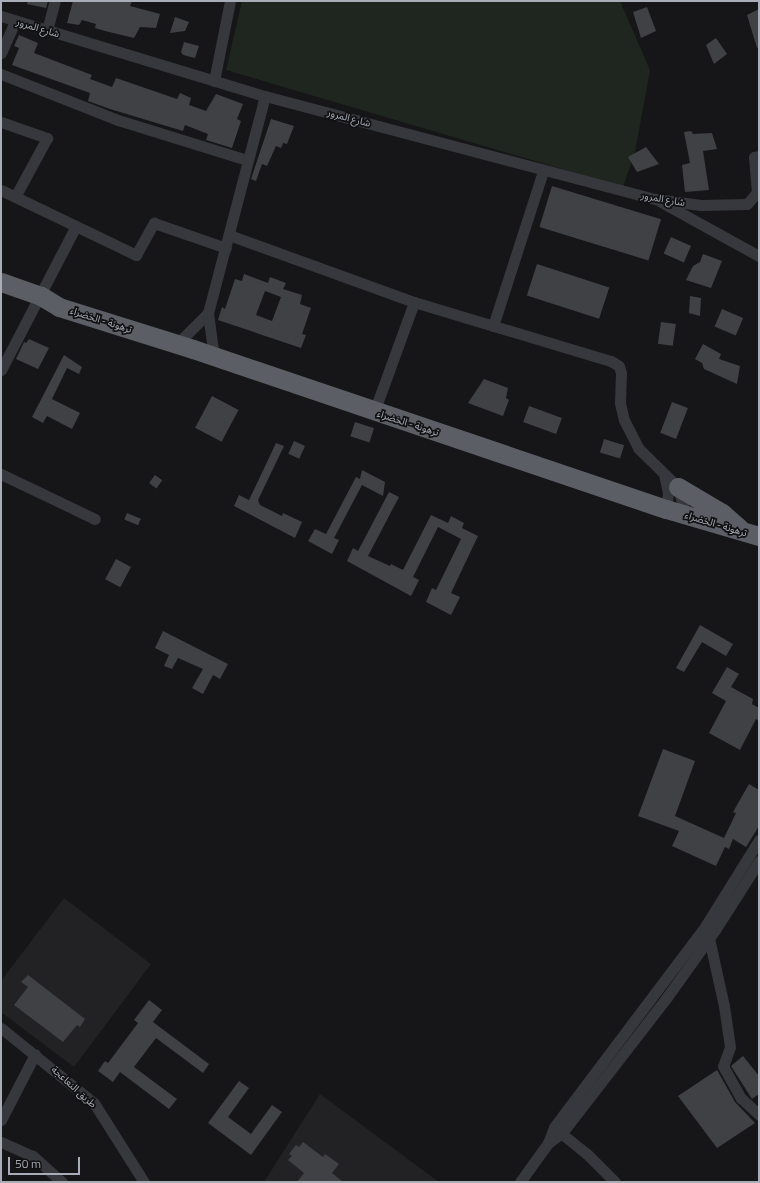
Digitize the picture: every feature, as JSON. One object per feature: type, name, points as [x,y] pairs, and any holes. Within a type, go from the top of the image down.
[{"type":"highway","points":[[1,282],[38,301]]},
{"type":"highway","points":[[1,295],[38,301]]},
{"type":"highway","name":"ترهونة - الخضراء","points":[[38,301],[177,344],[374,412],[666,509],[752,534]]},
{"type":"highway","points":[[678,487],[722,513],[752,534]]},
{"type":"street","points":[[47,30],[55,1]]},
{"type":"street","points":[[214,81],[230,1]]},
{"type":"street","name":"شارع المرور","points":[[1,16],[265,96],[543,171],[656,199],[701,205],[746,204],[753,199],[757,192],[754,157],[759,156]]},
{"type":"street","points":[[1,53],[15,21]]},
{"type":"street","points":[[1,74],[118,120],[247,160]]},
{"type":"street","points":[[214,357],[208,313],[265,96]]},
{"type":"street","points":[[1,122],[47,138],[15,197]]},
{"type":"street","points":[[493,326],[543,171]]},
{"type":"street","points":[[1,190],[75,228],[136,255],[154,223],[226,248]]},
{"type":"street","points":[[656,199],[759,256]]},
{"type":"street","points":[[2,367],[75,228]]},
{"type":"street","points":[[229,235],[414,302],[611,361],[619,366],[621,373],[620,403],[624,420],[638,448],[678,487],[685,514]]},
{"type":"street","points":[[374,412],[414,302]]},
{"type":"street","points":[[177,344],[208,313]]},
{"type":"street","points":[[1,474],[95,519]]},
{"type":"street","points":[[664,474],[668,493],[666,509]]},
{"type":"street","points":[[558,1130],[706,925],[759,840]]},
{"type":"street","points":[[520,1182],[558,1130],[709,938],[759,861]]},
{"type":"street","points":[[709,938],[724,1006],[730,1047],[723,1066],[742,1098],[759,1115]]},
{"type":"street","name":"طريق النعاعجة","points":[[1,1028],[36,1054],[94,1103],[144,1182]]},
{"type":"street","points":[[1,1120],[36,1054]]},
{"type":"street","points":[[558,1130],[615,1182]]},
{"type":"street","points":[[1,1142],[33,1156],[62,1182]]},
{"type":"shaded area","points":[[242,1],[620,1],[650,70],[635,152],[623,187],[226,70]]},
{"type":"shaded area","points":[[64,898],[151,964],[74,1067],[1,1012],[1,981]]},
{"type":"shaded area","points":[[320,1094],[439,1182],[264,1182]]},
{"type":"building","points":[[28,1],[48,1],[46,8],[27,4]]},
{"type":"building","points":[[73,1],[132,1],[130,6],[160,14],[156,28],[140,27],[134,38],[95,28],[96,24],[82,20],[79,25],[67,23]]},
{"type":"building","points":[[647,7],[656,31],[641,38],[633,12]]},
{"type":"building","points":[[759,9],[759,47],[757,48],[747,15]]},
{"type":"building","points":[[175,17],[189,22],[185,31],[170,33]]},
{"type":"building","points":[[19,35],[38,43],[34,53],[92,75],[90,79],[112,87],[116,78],[177,99],[180,93],[191,98],[189,105],[206,111],[216,94],[243,104],[237,119],[241,121],[232,148],[206,140],[208,134],[185,125],[183,131],[88,101],[90,93],[12,65],[19,48],[14,46]]},
{"type":"building","points":[[716,38],[727,54],[714,64],[706,45]]},
{"type":"building","points":[[184,42],[199,46],[195,58],[183,55],[181,52]]},
{"type":"building","points":[[271,119],[294,126],[287,144],[283,143],[281,148],[276,146],[267,166],[262,164],[256,181],[251,179]]},
{"type":"building","points":[[691,131],[693,134],[712,133],[717,149],[703,151],[709,190],[685,192],[682,165],[690,163],[684,132]]},
{"type":"building","points":[[646,147],[659,164],[637,172],[628,157]]},
{"type":"building","points":[[552,186],[661,219],[648,260],[539,227]]},
{"type":"building","points":[[671,237],[691,246],[684,262],[664,253]]},
{"type":"building","points":[[703,254],[722,261],[711,288],[686,280],[693,266],[700,262]]},
{"type":"building","points":[[537,264],[609,287],[599,319],[527,295]]},
{"type":"building","points":[[244,274],[268,283],[270,277],[286,283],[283,289],[302,295],[300,304],[311,308],[302,334],[306,335],[301,348],[218,320],[222,307],[225,309],[235,279],[242,281]],"holes":[[[265,291],[281,297],[272,321],[256,315]]]},
{"type":"building","points":[[690,296],[701,298],[700,316],[689,313]]},
{"type":"building","points":[[722,309],[743,318],[736,335],[715,326]]},
{"type":"building","points":[[661,322],[676,324],[673,346],[658,344]]},
{"type":"building","points":[[29,339],[49,348],[38,369],[16,359],[24,342],[26,343]]},
{"type":"building","points":[[703,344],[721,354],[719,359],[740,366],[737,384],[704,369],[702,363],[695,359]]},
{"type":"building","points":[[64,355],[82,367],[79,374],[67,368],[52,399],[80,413],[72,429],[47,416],[43,423],[32,417]]},
{"type":"building","points":[[484,379],[508,388],[506,398],[509,400],[503,416],[468,403]]},
{"type":"building","points":[[212,396],[238,410],[222,442],[195,428]]},
{"type":"building","points":[[672,402],[688,408],[676,439],[660,433]]},
{"type":"building","points":[[529,406],[562,418],[556,434],[523,422]]},
{"type":"building","points":[[355,422],[374,428],[369,442],[350,436]]},
{"type":"building","points":[[604,439],[624,445],[620,459],[600,452]]},
{"type":"building","points":[[294,441],[305,446],[299,459],[288,454]]},
{"type":"building","points":[[276,443],[284,446],[258,500],[260,505],[282,516],[283,513],[302,522],[295,538],[234,506],[239,495],[249,500]]},
{"type":"building","points":[[362,470],[385,482],[383,496],[362,485],[334,538],[339,540],[332,554],[308,541],[315,529],[326,534],[356,477],[360,479]]},
{"type":"building","points":[[155,475],[162,480],[156,488],[149,483]]},
{"type":"building","points":[[389,492],[399,497],[368,556],[403,570],[431,515],[448,523],[451,516],[464,523],[462,528],[478,536],[451,593],[460,597],[451,615],[426,602],[432,588],[436,590],[461,539],[438,527],[413,577],[419,580],[411,596],[347,561],[353,548],[358,551]]},
{"type":"building","points":[[127,513],[141,519],[138,525],[124,519]]},
{"type":"building","points":[[116,559],[131,567],[120,587],[105,579]]},
{"type":"building","points":[[700,625],[733,644],[726,656],[702,642],[684,672],[676,668]]},
{"type":"building","points":[[163,631],[228,664],[220,679],[213,675],[203,694],[192,688],[203,669],[178,658],[172,669],[164,666],[169,655],[155,648]]},
{"type":"building","points":[[727,667],[739,674],[731,687],[753,699],[752,704],[759,708],[759,721],[756,719],[740,750],[709,733],[726,701],[712,693]]},
{"type":"building","points":[[663,749],[695,761],[675,816],[724,838],[736,813],[733,812],[749,784],[759,790],[759,826],[746,847],[733,839],[729,849],[725,847],[716,866],[672,846],[679,831],[638,816]]},
{"type":"building","points":[[28,975],[85,1019],[80,1027],[77,1025],[63,1042],[14,1005],[28,987],[21,982]]},
{"type":"building","points":[[149,1000],[162,1010],[153,1022],[209,1064],[203,1073],[156,1038],[134,1067],[177,1099],[169,1109],[120,1072],[113,1082],[98,1071],[105,1061],[108,1063],[138,1023],[134,1020]]},
{"type":"building","points":[[743,1056],[759,1076],[759,1094],[752,1099],[731,1066]]},
{"type":"building","points":[[717,1070],[735,1102],[755,1123],[717,1148],[678,1096]]},
{"type":"building","points":[[239,1081],[249,1088],[228,1117],[251,1134],[272,1105],[282,1112],[251,1155],[208,1123]]},
{"type":"building","points":[[303,1142],[323,1157],[325,1154],[339,1164],[332,1173],[343,1182],[297,1182],[304,1173],[288,1160],[292,1156],[289,1154],[296,1145],[299,1147]]}]
